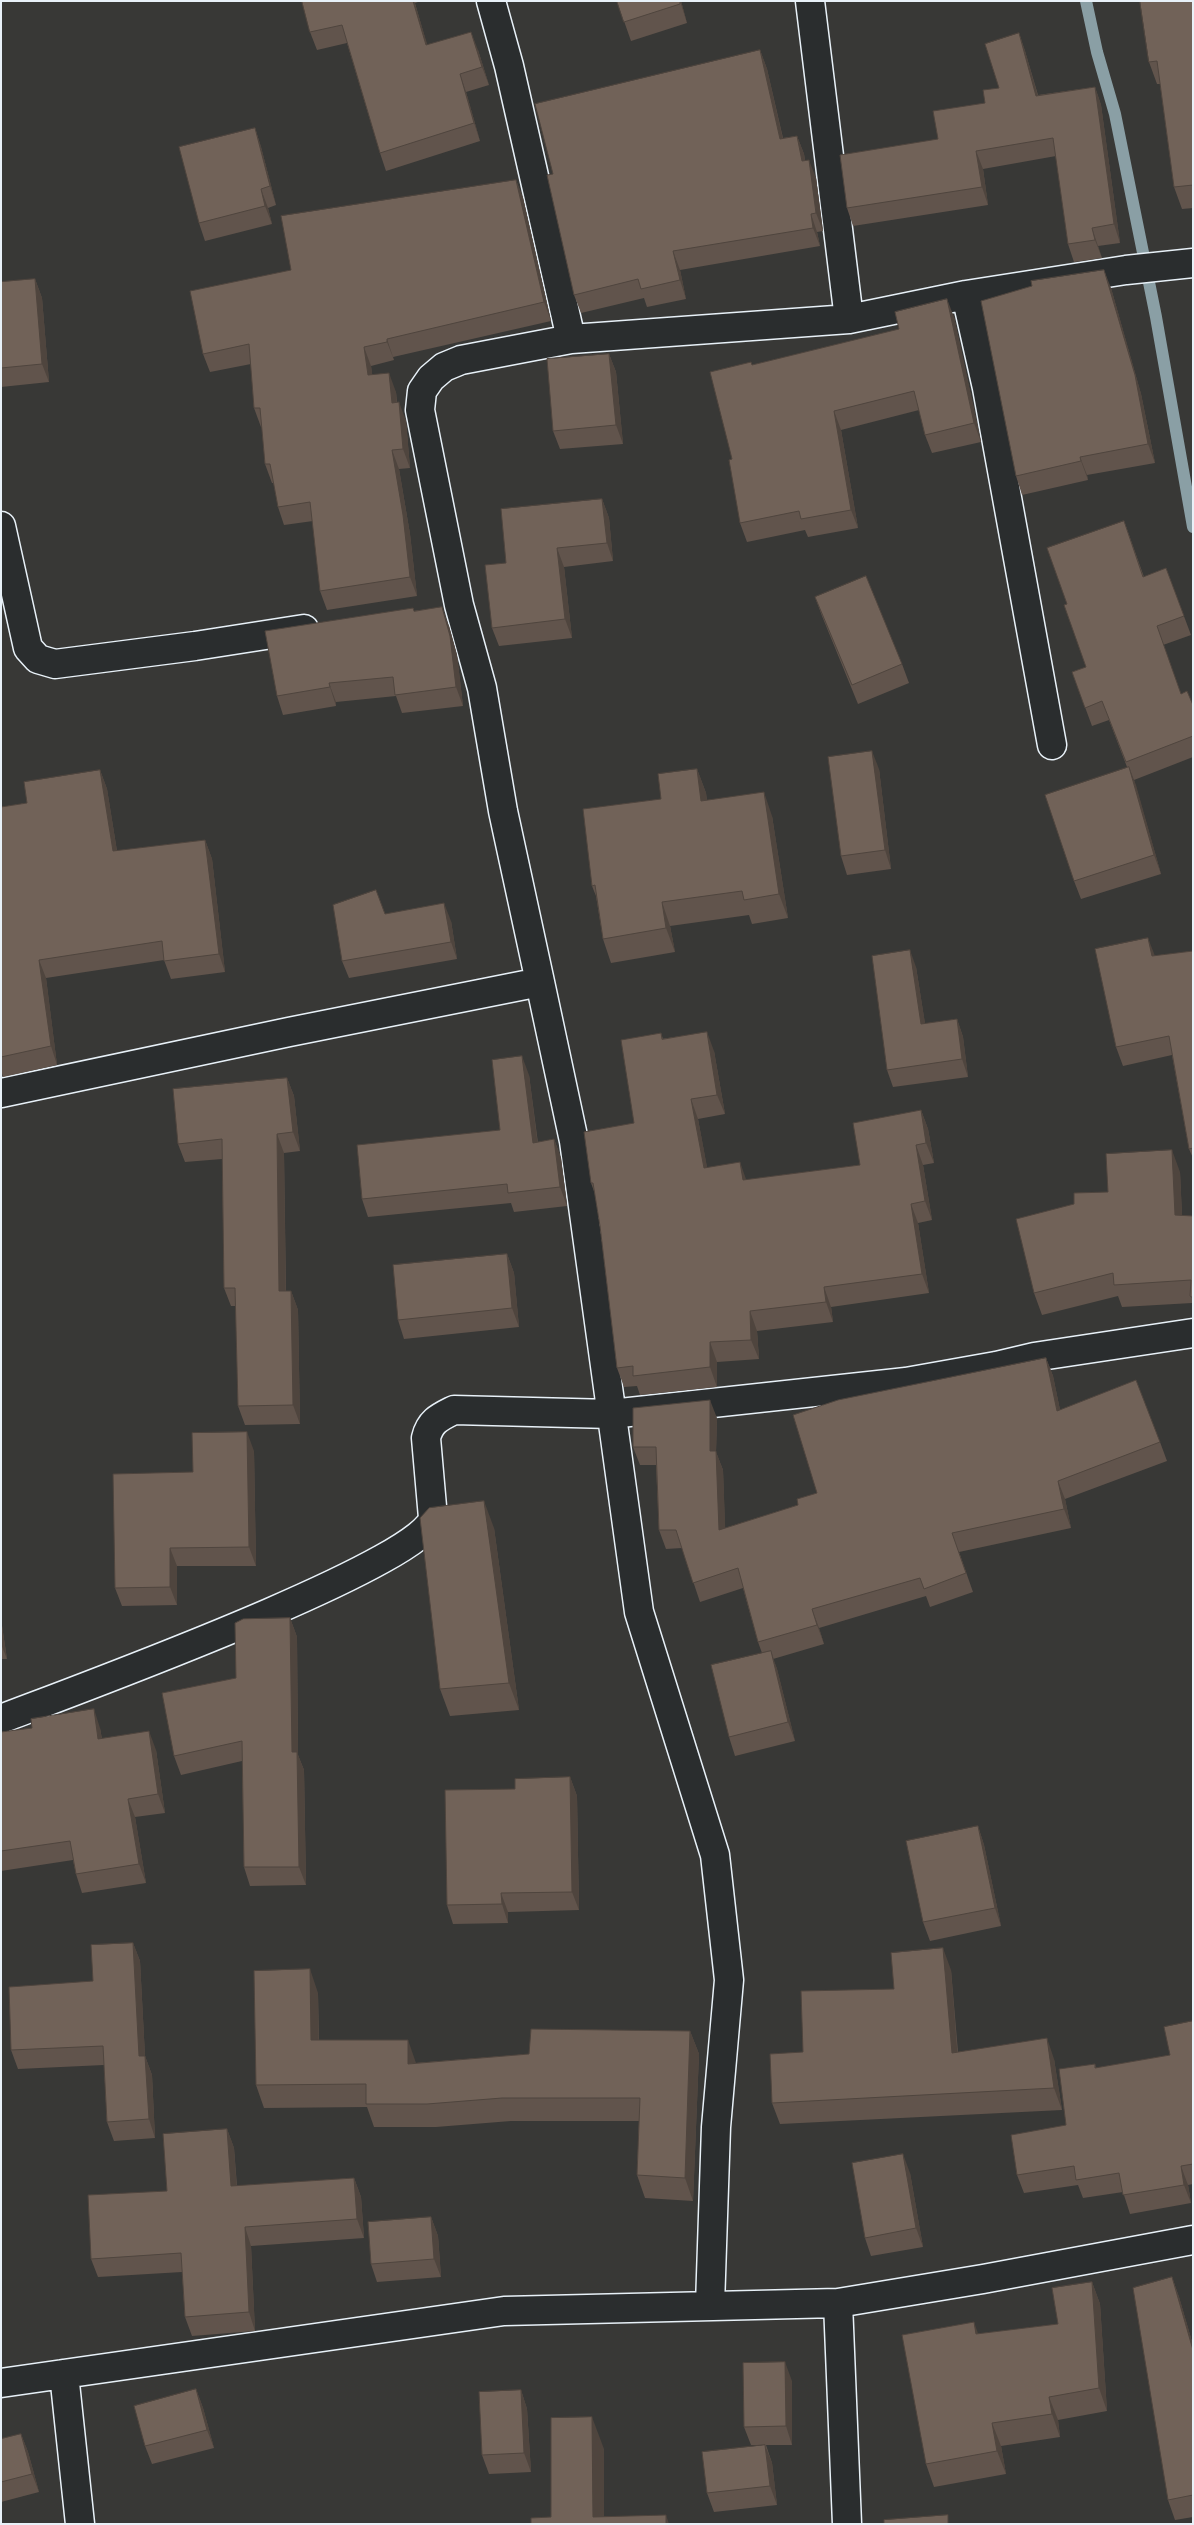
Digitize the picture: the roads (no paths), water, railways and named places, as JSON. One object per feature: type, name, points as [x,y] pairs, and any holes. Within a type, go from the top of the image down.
[{"type":"street","points":[[491,1],[509,66],[571,339]]},
{"type":"street","points":[[810,1],[849,319]]},
{"type":"street","points":[[710,2306],[716,2127],[730,1980],[715,1855],[639,1612],[574,1141],[503,811],[482,688],[459,606],[420,410],[422,391],[431,378],[444,367],[461,360],[571,339],[849,319],[966,295],[1126,270],[1190,264]]},
{"type":"street","points":[[966,295],[987,388],[1052,745]]},
{"type":"street","points":[[1,526],[28,648],[38,659],[55,664],[195,646],[332,625]]},
{"type":"street","points":[[430,610],[459,606]]},
{"type":"street","points":[[1,1093],[289,1032],[540,982]]},
{"type":"street","points":[[1,1719],[228,1631],[311,1595],[389,1554],[428,1528],[433,1518],[426,1438],[428,1428],[434,1420],[454,1410],[611,1414],[906,1382],[996,1366],[1034,1357],[1193,1333]]},
{"type":"street","points":[[2,2377],[64,2374],[504,2312],[838,2303],[983,2279],[1193,2240]]},
{"type":"street","points":[[838,2303],[847,2524]]},
{"type":"street","points":[[64,2374],[80,2524]]},
{"type":"waterway","points":[[1086,1],[1097,52],[1115,114],[1156,317],[1193,527]]}]
